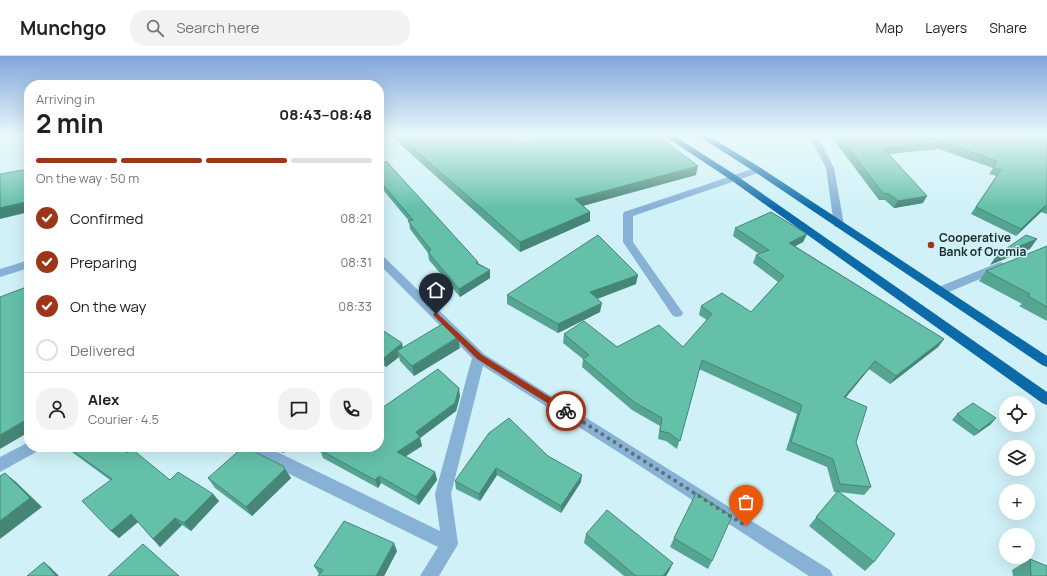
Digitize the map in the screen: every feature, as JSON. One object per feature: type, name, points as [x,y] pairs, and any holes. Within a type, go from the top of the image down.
[{"type":"highway","points":[[705,159],[734,178],[1047,399]]},
{"type":"highway","points":[[741,159],[1047,362]]},
{"type":"street","points":[[826,159],[830,168],[839,224]]},
{"type":"street","points":[[677,314],[628,242],[628,214],[758,170]]},
{"type":"street","points":[[940,291],[1011,262]]},
{"type":"street","points":[[384,265],[479,357],[642,459],[824,576]]},
{"type":"street","points":[[0,273],[24,266]]},
{"type":"street","points":[[429,576],[450,544],[444,494],[479,357]]},
{"type":"street","points":[[0,465],[24,452]]},
{"type":"street","points":[[262,452],[450,544]]},
{"type":"building","points":[[426,159],[689,159],[698,166],[575,199],[590,212],[520,242]]},
{"type":"building","points":[[857,159],[893,159],[927,196],[898,201],[889,194],[883,193]]},
{"type":"building","points":[[992,159],[1047,159],[1047,206],[1046,205],[1021,229],[976,207],[1001,170],[993,167],[997,161]]},
{"type":"building","points":[[386,161],[478,262],[476,263],[490,270],[459,289],[428,252],[431,250],[408,221],[413,220],[384,186],[384,163]]},
{"type":"building","points":[[24,170],[24,202],[0,208],[0,174]]},
{"type":"building","points":[[771,212],[807,234],[789,243],[944,339],[896,376],[875,361],[844,397],[867,407],[856,442],[871,487],[840,484],[833,459],[791,442],[802,405],[702,360],[680,441],[669,433],[660,431],[662,418],[634,402],[583,359],[589,355],[564,334],[584,321],[617,347],[659,325],[683,347],[712,314],[701,306],[722,293],[751,312],[784,276],[756,255],[769,250],[735,228]]},
{"type":"building","points":[[598,235],[638,275],[590,292],[602,303],[558,324],[507,295]]},
{"type":"building","points":[[1026,235],[1037,239],[997,255]]},
{"type":"building","points":[[1047,246],[1047,307],[1028,296],[1030,294],[986,271]]},
{"type":"building","points":[[24,288],[24,421],[0,435],[0,297]]},
{"type":"building","points":[[444,323],[458,337],[412,366],[397,351]]},
{"type":"building","points":[[384,331],[402,343],[384,358]]},
{"type":"building","points":[[438,369],[459,388],[455,403],[416,432],[420,437],[397,452],[435,472],[416,497],[379,476],[375,480],[324,452],[384,452],[384,407]]},
{"type":"building","points":[[973,403],[996,418],[979,431],[957,414]]},
{"type":"building","points":[[509,418],[548,456],[582,475],[561,506],[496,468],[479,494],[455,481],[489,433]]},
{"type":"building","points":[[74,452],[136,452],[170,480],[178,472],[213,494],[184,523],[175,518],[153,539],[131,514],[111,531],[82,501],[112,479]]},
{"type":"building","points":[[237,452],[256,452],[283,466],[285,469],[246,507],[208,478]]},
{"type":"building","points":[[5,473],[30,498],[0,521],[0,476]]},
{"type":"building","points":[[838,491],[895,534],[874,562],[816,517]]},
{"type":"building","points":[[696,493],[732,516],[712,561],[674,538]]},
{"type":"building","points":[[607,510],[673,563],[663,576],[636,576],[586,534]]},
{"type":"building","points":[[344,521],[394,543],[376,576],[318,576],[323,570],[314,566]]},
{"type":"building","points":[[143,544],[179,576],[108,576]]},
{"type":"building","points":[[1035,561],[1047,566],[1047,576],[1031,576],[1030,564],[1035,564]]},
{"type":"building","points":[[44,562],[56,576],[27,576]]},
{"type":"way so far","points":[[566,411],[746,526]]},
{"type":"place","name":"Cooperative Bank of Oromia","points":[[931,245]]},
{"type":"route","points":[[436,314],[479,357],[566,411]]}]
